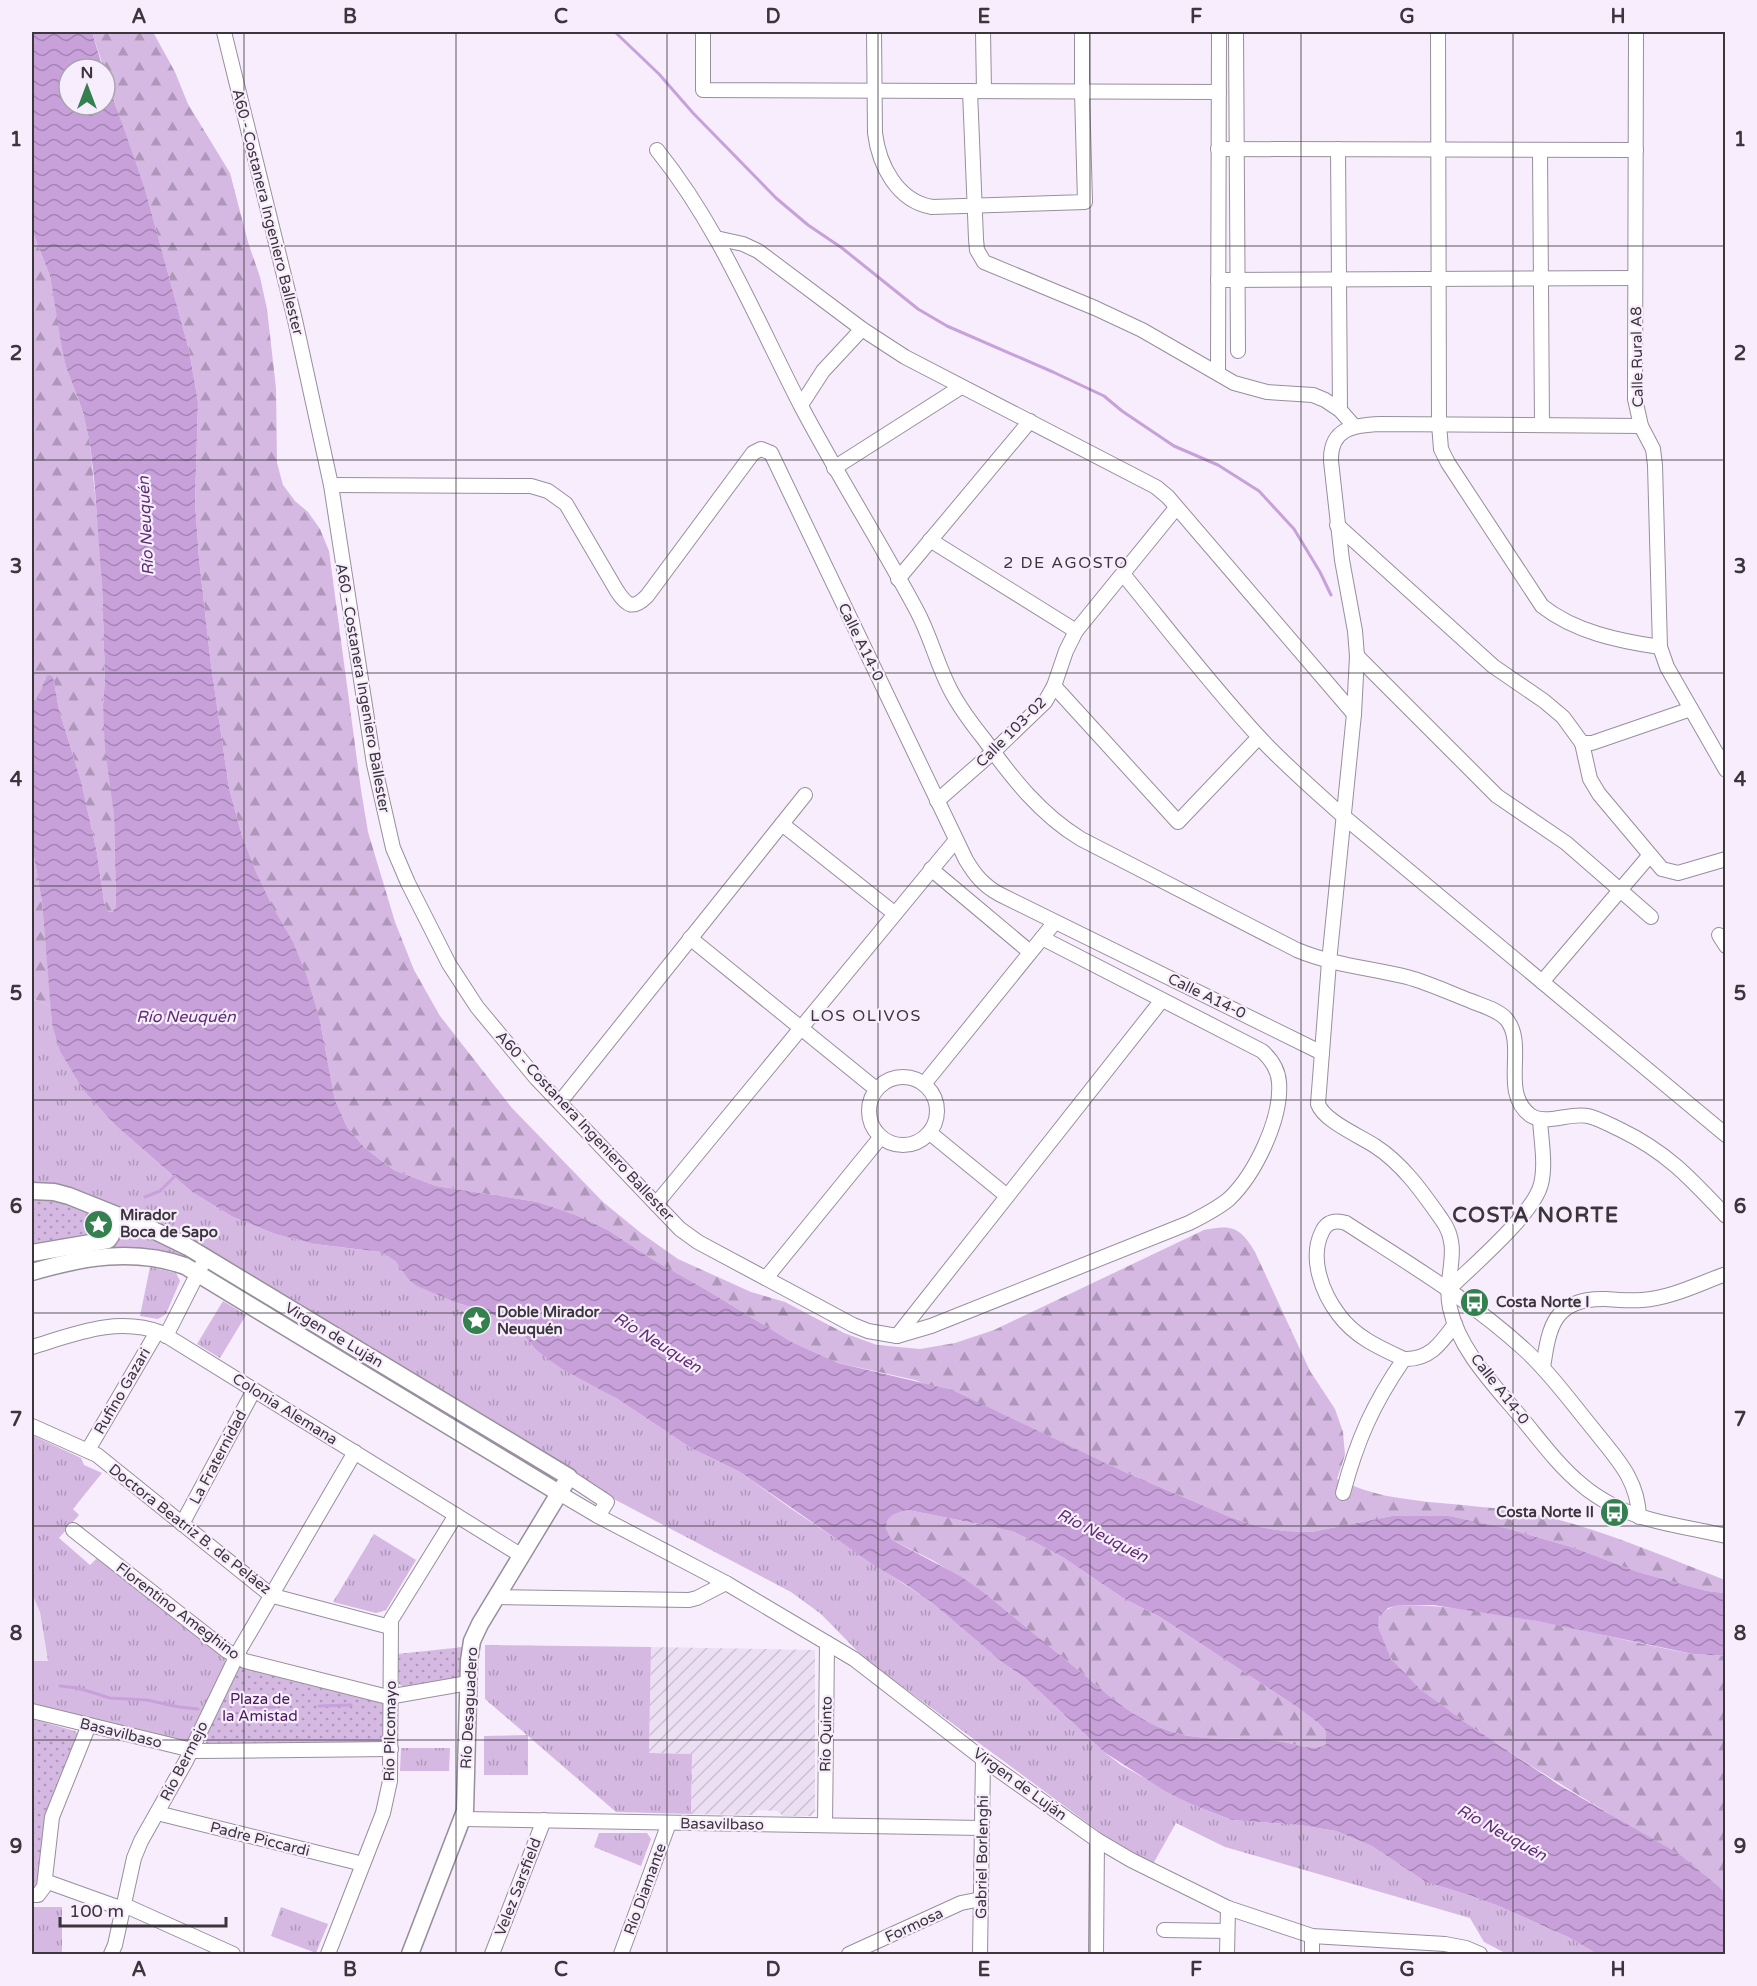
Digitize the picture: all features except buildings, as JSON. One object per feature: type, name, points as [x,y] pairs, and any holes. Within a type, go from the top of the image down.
[{"type":"street","name":"A60 - Costanera Ingeniero Ballester","points":[[224,32],[295,320],[331,485],[374,764],[393,848],[449,964],[477,1007],[505,1043],[680,1229],[698,1242],[853,1325],[868,1331],[897,1336]]},
{"type":"street","points":[[703,32],[703,90],[1219,92]]},
{"type":"street","points":[[874,32],[877,149],[882,163],[901,191],[910,200],[932,207],[1085,202],[1082,32]]},
{"type":"street","points":[[983,32],[984,91]]},
{"type":"street","points":[[1218,373],[1219,32]]},
{"type":"street","points":[[1236,32],[1238,351]]},
{"type":"street","points":[[1438,32],[1439,424],[1441,449],[1542,606],[1557,618],[1576,627],[1632,643],[1660,647]]},
{"type":"street","name":"Calle Rural A8","points":[[1636,32],[1635,399],[1641,426],[1653,449],[1655,465],[1660,647],[1667,667],[1725,770]]},
{"type":"street","points":[[970,91],[977,250],[984,262],[1087,304],[1142,330],[1234,383],[1250,389],[1313,395],[1340,410],[1354,426]]},
{"type":"street","points":[[1218,149],[1636,150]]},
{"type":"street","points":[[1338,149],[1340,410]]},
{"type":"street","points":[[657,150],[698,206],[716,238],[834,468],[919,614],[950,690],[993,752],[1043,812],[1080,839],[1278,941],[1329,962],[1411,978],[1503,1016],[1513,1031],[1516,1087],[1526,1110],[1540,1119],[1571,1115],[1590,1117],[1640,1140],[1655,1148],[1681,1169],[1725,1216]]},
{"type":"street","points":[[1540,150],[1542,425]]},
{"type":"street","points":[[716,238],[743,244],[758,251],[862,329],[905,357],[1156,487],[1354,714]]},
{"type":"street","points":[[1218,280],[1635,278]]},
{"type":"street","points":[[801,405],[823,371],[862,329]]},
{"type":"street","points":[[834,468],[961,387]]},
{"type":"street","points":[[898,579],[1030,421]]},
{"type":"street","points":[[1322,1053],[1354,714],[1357,656],[1337,525],[1331,451],[1338,436],[1354,426],[1381,424],[1641,426]]},
{"type":"street","name":"Calle A14-0","points":[[331,485],[531,486],[548,491],[566,504],[616,591],[625,602],[633,605],[640,603],[647,596],[753,453],[760,449],[771,453],[937,801],[976,876],[986,887],[1322,1053],[1318,1104],[1320,1109],[1329,1118],[1377,1147],[1401,1167],[1450,1232],[1452,1243],[1448,1290],[1450,1307],[1455,1324],[1467,1347],[1493,1384],[1563,1466],[1580,1484],[1597,1496],[1639,1517],[1725,1536]]},
{"type":"street","name":"Calle 103-02","points":[[937,801],[1045,702],[1054,686],[1066,651],[1076,631],[1176,508]]},
{"type":"street","points":[[1337,525],[1493,666],[1563,717],[1582,743],[1590,779],[1599,794],[1662,869],[1678,873],[1725,859]]},
{"type":"street","points":[[930,540],[1076,631]]},
{"type":"street","points":[[1123,574],[1259,737],[1343,816],[1725,1136]]},
{"type":"street","points":[[1357,656],[1497,796],[1566,843],[1651,917]]},
{"type":"street","points":[[1054,686],[1178,822],[1259,737]]},
{"type":"street","points":[[1582,743],[1592,743],[1691,709]]},
{"type":"street","points":[[560,1102],[805,795]]},
{"type":"street","points":[[782,824],[894,913]]},
{"type":"street","points":[[656,1204],[956,840]]},
{"type":"street","points":[[1542,982],[1650,855]]},
{"type":"street","points":[[931,870],[1030,952]]},
{"type":"street","points":[[924,1084],[1055,922]]},
{"type":"street","points":[[690,938],[876,1089]]},
{"type":"street","points":[[897,1336],[956,1317],[1189,1223],[1228,1200],[1263,1150],[1273,1124],[1279,1094],[1279,1080],[1271,1059],[1262,1051],[1042,938]]},
{"type":"street","points":[[897,1336],[1161,1000]]},
{"type":"street","points":[[901,1077],[913,1078],[924,1084],[936,1102],[935,1124],[930,1133],[911,1145],[900,1146],[880,1138],[872,1128],[868,1117],[868,1106],[876,1089],[890,1079],[901,1077]]},
{"type":"street","points":[[1448,1290],[1533,1203],[1541,1184],[1543,1164],[1540,1119]]},
{"type":"street","points":[[930,1133],[1007,1196]]},
{"type":"street","points":[[766,1278],[880,1138]]},
{"type":"street","name":"Virgen de Luján","points":[[32,1191],[58,1193],[101,1209],[159,1232],[206,1257],[607,1502],[597,1516]]},
{"type":"street","points":[[32,1253],[108,1240],[112,1223],[110,1217],[101,1209]]},
{"type":"street","points":[[1455,1324],[1431,1353],[1422,1358],[1404,1359],[1357,1334],[1332,1305],[1322,1283],[1317,1261],[1318,1242],[1325,1227],[1331,1222],[1346,1223],[1448,1290],[1517,1343],[1573,1402],[1622,1465],[1635,1489],[1639,1517]]},
{"type":"street","name":"Virgen de Luján","points":[[32,1272],[85,1259],[123,1255],[149,1257],[182,1264],[597,1516],[726,1583],[867,1668],[983,1758],[1097,1840],[1131,1860],[1228,1908],[1312,1936],[1445,1944],[1466,1948],[1480,1954]]},
{"type":"street","name":"Rufino Gazari","points":[[88,1450],[162,1334],[206,1257]]},
{"type":"street","points":[[1543,1368],[1552,1323],[1560,1312],[1572,1305],[1586,1300],[1659,1298],[1725,1274]]},
{"type":"street","name":"Colonia Alemana","points":[[32,1347],[106,1326],[132,1326],[162,1334],[522,1556]]},
{"type":"street","points":[[1342,1493],[1365,1423],[1383,1390],[1404,1359]]},
{"type":"street","name":"La Fraternidad","points":[[182,1524],[254,1390]]},
{"type":"street","name":"Doctora Beatriz B. de Peláez","points":[[32,1426],[88,1450],[102,1459],[272,1594],[390,1627]]},
{"type":"street","name":"Río Bermejo","points":[[111,1954],[136,1852],[191,1750],[236,1657],[355,1452]]},
{"type":"street","name":"Río Desaguadero","points":[[410,1954],[463,1819],[466,1803],[468,1661],[472,1641],[569,1477]]},
{"type":"street","name":"Río Pilcomayo","points":[[328,1954],[388,1797],[392,1697],[390,1627],[394,1613],[456,1515]]},
{"type":"street","name":"Florentino Ameghino","points":[[74,1530],[236,1657],[250,1663],[381,1696],[392,1697],[468,1683]]},
{"type":"street","points":[[496,1597],[689,1600],[726,1583]]},
{"type":"street","name":"Río Quinto","points":[[825,1825],[827,1643]]},
{"type":"street","name":"Basavilbaso","points":[[32,1711],[191,1750],[391,1749]]},
{"type":"street","points":[[32,1895],[42,1891],[52,1817],[89,1725]]},
{"type":"street","name":"Gabriel Borlenghi","points":[[980,1954],[983,1758]]},
{"type":"street","name":"Padre Piccardi","points":[[157,1813],[363,1864]]},
{"type":"street","name":"Basavilbaso","points":[[463,1819],[982,1828]]},
{"type":"street","name":"Velez Sarsfield","points":[[492,1954],[544,1820]]},
{"type":"street","name":"Río Diamante","points":[[621,1954],[669,1822]]},
{"type":"street","points":[[1096,1954],[1097,1840]]},
{"type":"street","points":[[45,1881],[124,1907],[232,1954]]},
{"type":"street","name":"Formosa","points":[[851,1954],[961,1903],[981,1899]]},
{"type":"street","points":[[1227,1954],[1228,1908]]},
{"type":"street","points":[[1164,1930],[1227,1931]]},
{"type":"street","points":[[1312,1936],[1312,1954]]},
{"type":"shaded area","points":[[32,1594],[40,1612],[48,1662],[32,1661]]},
{"type":"shaded area","points":[[651,1647],[815,1650],[815,1811],[811,1816],[783,1816],[777,1811],[758,1810],[752,1815],[691,1814],[692,1754],[649,1753]]},
{"type":"green space","points":[[92,32],[153,32],[175,72],[188,104],[230,173],[267,309],[276,388],[277,463],[283,485],[320,529],[329,551],[368,832],[395,922],[414,970],[440,1016],[512,1108],[603,1202],[678,1259],[751,1292],[785,1302],[844,1333],[877,1345],[920,1349],[955,1343],[994,1330],[1204,1230],[1229,1228],[1235,1230],[1245,1238],[1255,1252],[1310,1371],[1335,1409],[1343,1432],[1345,1455],[1337,1479],[1386,1496],[1510,1510],[1570,1523],[1638,1546],[1725,1580],[1725,1593],[1707,1591],[1638,1572],[1575,1548],[1513,1530],[1392,1516],[1311,1532],[1260,1527],[1230,1517],[1125,1472],[998,1412],[915,1380],[838,1363],[792,1342],[652,1259],[608,1230],[576,1215],[538,1202],[436,1186],[394,1170],[365,1148],[347,1127],[335,1100],[320,1021],[242,836],[229,788],[211,665],[199,559],[195,502],[198,402],[189,350],[145,189],[117,109],[117,57],[100,57]]},
{"type":"green space","points":[[32,230],[50,276],[66,367],[83,412],[90,444],[101,556],[105,678],[103,706],[114,814],[116,907],[112,912],[107,911],[104,902],[97,853],[81,781],[59,710],[54,681],[45,678],[40,696],[36,700],[32,699]]},
{"type":"green space","points":[[32,845],[42,902],[51,1006],[32,998]]},
{"type":"green space","points":[[32,998],[51,1006],[52,1024],[84,1091],[115,1125],[192,1192],[233,1217],[275,1234],[314,1244],[381,1252],[395,1261],[408,1279],[458,1303],[493,1314],[512,1332],[526,1338],[536,1350],[616,1398],[691,1448],[740,1472],[931,1602],[1003,1663],[1024,1677],[1121,1765],[1193,1805],[1232,1820],[1299,1825],[1336,1831],[1372,1846],[1426,1882],[1501,1907],[1570,1938],[1597,1954],[1507,1954],[1484,1942],[1470,1918],[1225,1847],[1176,1823],[1153,1864],[1101,1833],[865,1659],[821,1614],[791,1592],[610,1497],[227,1264],[32,1186]]},
{"type":"green space","points":[[32,1196],[47,1196],[102,1215],[108,1232],[32,1250]]},
{"type":"green space","points":[[118,1221],[188,1255],[187,1257],[32,1267],[32,1257]]},
{"type":"green space","points":[[150,1267],[176,1273],[180,1281],[166,1314],[158,1319],[140,1316]]},
{"type":"green space","points":[[215,1271],[553,1476],[551,1479],[214,1275]]},
{"type":"green space","points":[[223,1301],[246,1315],[220,1358],[197,1344]]},
{"type":"green space","points":[[32,1435],[81,1458],[84,1465],[102,1473],[73,1509],[79,1515],[59,1538],[90,1565],[100,1558],[225,1658],[226,1663],[186,1741],[32,1706],[32,1661],[48,1661],[40,1612],[32,1594]]},
{"type":"green space","points":[[908,1510],[1014,1532],[1064,1558],[1123,1598],[1160,1617],[1297,1707],[1326,1731],[1326,1744],[1309,1747],[1277,1741],[1188,1736],[1158,1727],[1126,1709],[986,1594],[934,1561],[892,1540],[887,1534],[886,1522],[895,1512]]},
{"type":"green space","points":[[374,1534],[416,1560],[386,1610],[376,1613],[333,1602]]},
{"type":"green space","points":[[1399,1605],[1473,1610],[1693,1654],[1725,1656],[1725,1892],[1658,1845],[1489,1738],[1448,1710],[1402,1673],[1386,1649],[1378,1627],[1382,1614]]},
{"type":"green space","points":[[485,1645],[651,1647],[649,1753],[692,1754],[691,1814],[616,1812],[528,1736],[528,1775],[484,1775],[484,1736],[527,1735],[485,1699]]},
{"type":"green space","points":[[464,1647],[459,1678],[405,1688],[399,1684],[397,1654]]},
{"type":"green space","name":"Plaza de la Amistad","points":[[242,1666],[381,1702],[384,1704],[384,1741],[381,1743],[209,1745],[204,1736],[238,1668]]},
{"type":"green space","points":[[32,1719],[75,1731],[78,1734],[40,1885],[32,1891]]},
{"type":"green space","points":[[401,1748],[450,1748],[449,1771],[400,1771]]},
{"type":"green space","points":[[599,1833],[647,1833],[651,1839],[641,1866],[594,1847]]},
{"type":"green space","points":[[32,1907],[62,1907],[62,1954],[32,1954]]},
{"type":"green space","points":[[281,1907],[328,1924],[316,1953],[271,1936]]},
{"type":"water","name":"Río Neuquén","points":[[32,32],[92,32],[99,57],[57,57],[57,117],[117,117],[117,109],[145,189],[189,350],[198,402],[195,502],[199,559],[211,665],[229,788],[242,836],[257,874],[293,942],[306,974],[320,1021],[335,1100],[347,1127],[365,1148],[394,1170],[436,1186],[538,1202],[576,1215],[608,1230],[652,1259],[792,1342],[838,1363],[952,1390],[1125,1472],[1230,1517],[1260,1527],[1311,1532],[1392,1516],[1448,1516],[1513,1530],[1575,1548],[1638,1572],[1707,1591],[1725,1593],[1725,1656],[1693,1654],[1537,1621],[1433,1605],[1399,1605],[1388,1608],[1379,1617],[1378,1627],[1391,1659],[1420,1689],[1559,1785],[1679,1854],[1725,1892],[1725,1954],[1597,1954],[1570,1938],[1501,1907],[1426,1882],[1372,1846],[1336,1831],[1299,1825],[1232,1820],[1165,1791],[1104,1752],[1024,1677],[1003,1663],[931,1602],[740,1472],[691,1448],[616,1398],[562,1369],[536,1350],[526,1338],[507,1329],[493,1314],[417,1286],[408,1279],[395,1261],[381,1252],[314,1244],[275,1234],[233,1217],[192,1192],[115,1125],[84,1091],[60,1051],[52,1024],[42,902],[32,845],[32,699],[36,700],[38,697],[48,675],[52,676],[54,681],[59,710],[81,781],[97,853],[104,902],[107,911],[112,912],[116,907],[114,815],[105,748],[102,585],[94,477],[83,412],[66,367],[50,276],[32,230]],"holes":[[[908,1510],[1014,1532],[1064,1558],[1123,1598],[1160,1617],[1297,1707],[1326,1731],[1326,1744],[1309,1747],[1277,1741],[1188,1736],[1150,1723],[1112,1698],[986,1594],[960,1576],[892,1540],[886,1523],[896,1513]]]},
{"type":"waterway","points":[[615,32],[659,74],[693,113],[776,198],[918,309],[947,326],[1104,396],[1174,446],[1218,465],[1259,491],[1294,529],[1331,595]]},
{"type":"waterway","points":[[145,1197],[160,1191],[175,1176]]},
{"type":"waterway","points":[[60,1686],[78,1688],[110,1698],[147,1700],[198,1709]]},
{"type":"waterway","points":[[319,1706],[351,1705]]},
{"type":"waterway","points":[[257,1708],[277,1707]]},
{"type":"place","name":"Mirador Boca de Sapo","points":[[99,1224]]},
{"type":"place","name":"Costa Norte I","points":[[1475,1302]]},
{"type":"place","name":"Doble Mirador Neuquén","points":[[476,1321]]},
{"type":"place","name":"Costa Norte II","points":[[1615,1512]]},
{"type":"district","name":"2 DE AGOSTO","points":[[1066,562]]},
{"type":"district","name":"LOS OLIVOS","points":[[866,1015]]},
{"type":"district","name":"COSTA NORTE","points":[[1536,1215]]}]
